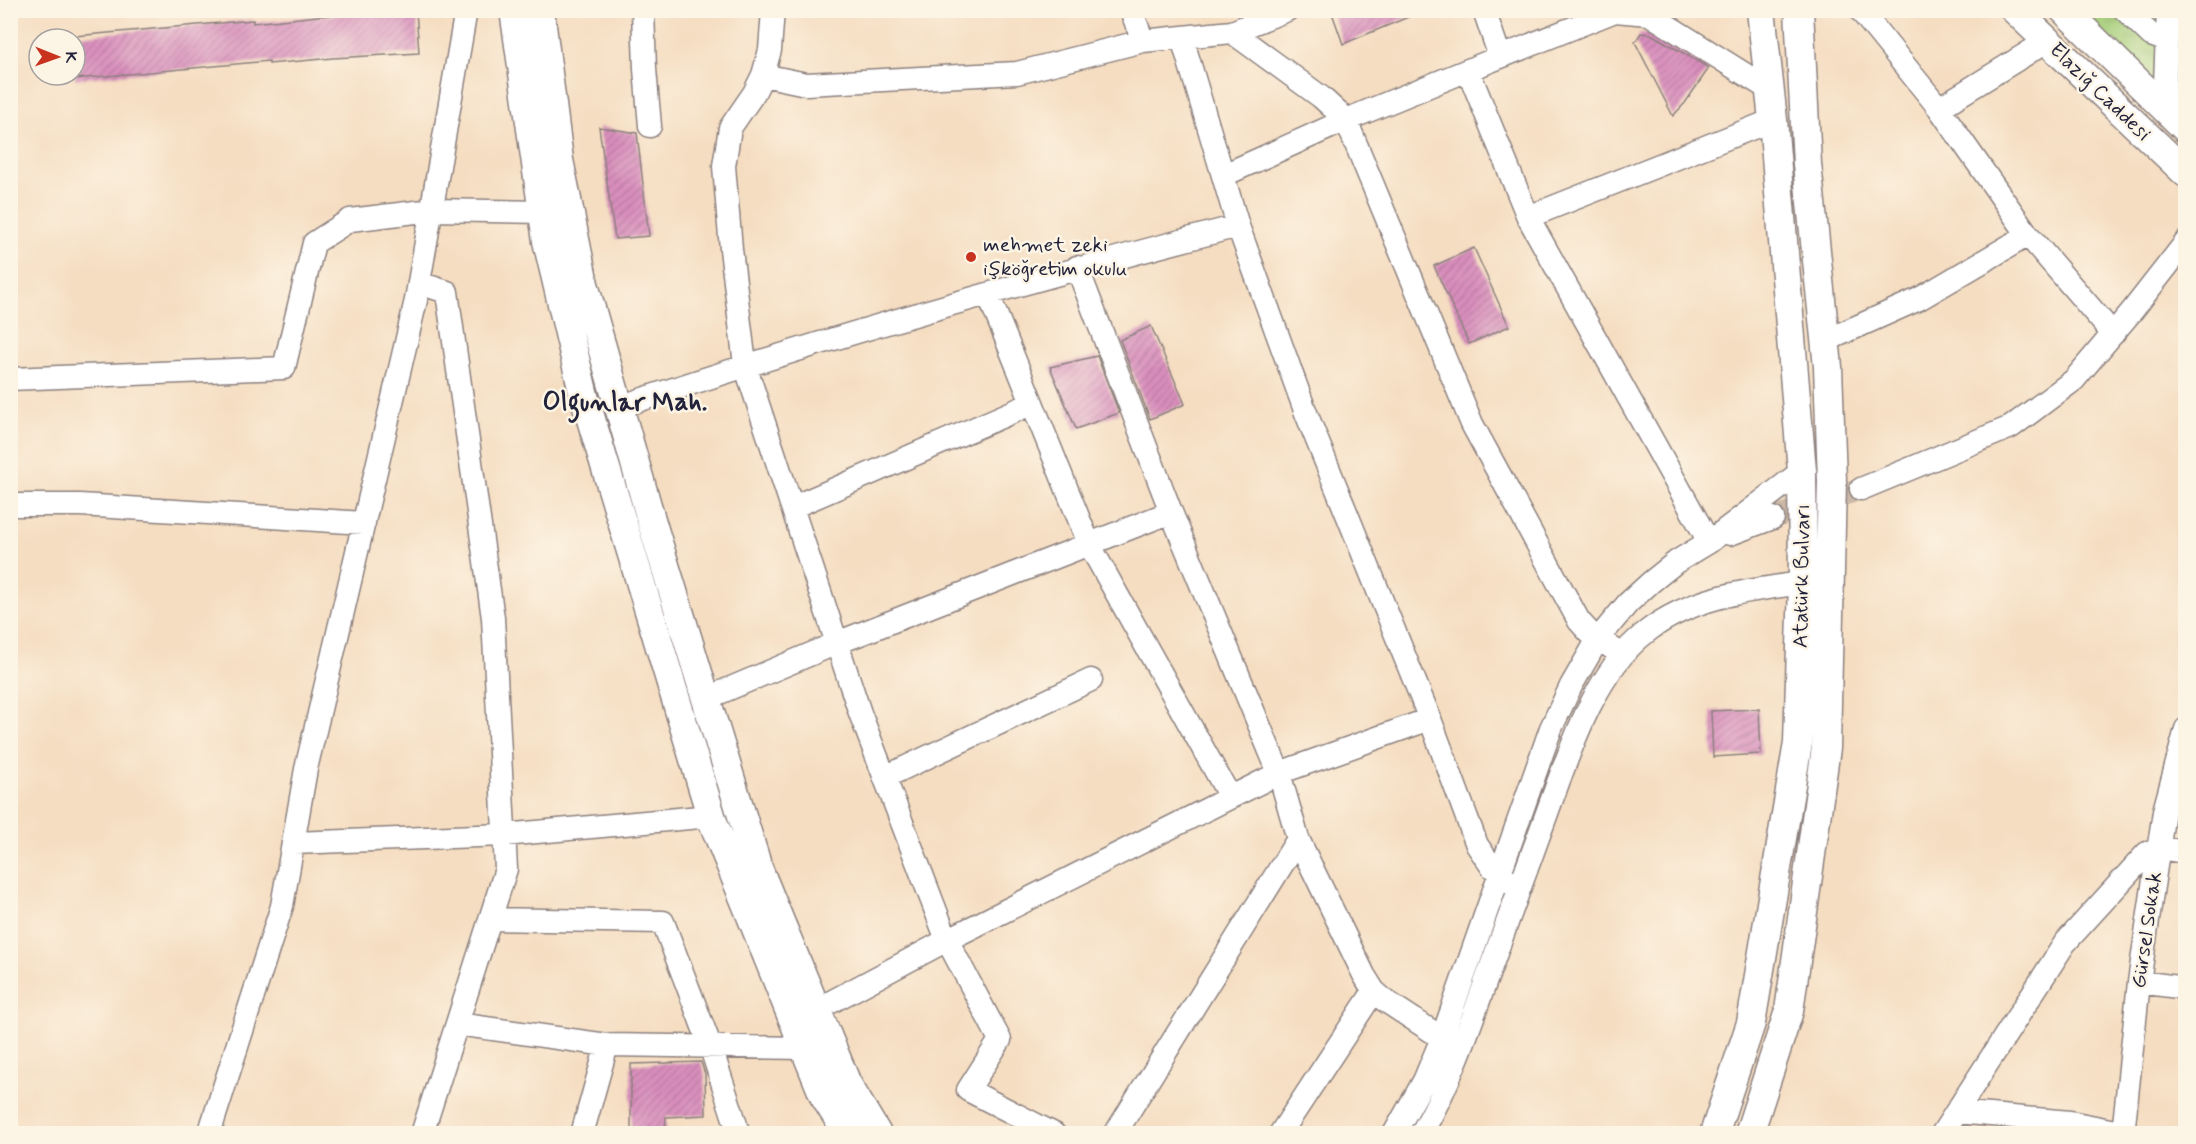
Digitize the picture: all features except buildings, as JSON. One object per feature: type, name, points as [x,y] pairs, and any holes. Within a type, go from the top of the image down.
[{"type":"main road","points":[[514,10],[547,241],[584,396],[711,816],[824,1096],[848,1134]]},
{"type":"main road","points":[[540,10],[561,171],[584,284],[652,523],[758,868],[847,1084],[877,1134]]},
{"type":"main road","name":"Atatürk Bulvarı","points":[[1714,1134],[1751,1023],[1798,744],[1803,583],[1802,471],[1773,120],[1761,10]]},
{"type":"main road","name":"Atatürk Bulvarı","points":[[1749,1134],[1789,1011],[1826,748],[1832,481],[1828,367],[1807,164],[1799,10]]},
{"type":"main road","name":"Elazığ Caddesi","points":[[2015,10],[2186,173]]},
{"type":"main road","points":[[2064,10],[2186,129]]},
{"type":"street","points":[[209,1134],[282,906],[306,769],[419,283],[466,10]]},
{"type":"street","points":[[643,10],[650,126]]},
{"type":"street","points":[[773,10],[770,50],[763,75],[754,93],[730,128],[724,166],[745,365],[860,713],[947,940],[1000,1040],[968,1090],[1054,1134]]},
{"type":"street","points":[[1131,10],[1143,41]]},
{"type":"street","points":[[763,75],[806,84],[1017,73],[1143,41],[1232,32],[1287,10]]},
{"type":"street","points":[[1484,10],[1500,57]]},
{"type":"street","points":[[1860,10],[1939,108],[2028,235],[2113,334]]},
{"type":"street","points":[[2125,10],[2151,35],[2167,40]]},
{"type":"street","points":[[2164,108],[2168,10]]},
{"type":"street","points":[[1224,175],[1346,120],[1615,11],[1650,14],[1770,90]]},
{"type":"street","points":[[1232,32],[1321,96],[1346,120],[1472,424],[1579,621],[1598,639],[1622,655]]},
{"type":"street","points":[[1182,38],[1238,226],[1306,413],[1430,719],[1477,844],[1484,857],[1500,875],[1519,890]]},
{"type":"street","points":[[1939,108],[2047,41]]},
{"type":"street","points":[[1468,70],[1528,217],[1709,542]]},
{"type":"street","points":[[1528,217],[1773,120]]},
{"type":"street","points":[[10,379],[284,369],[314,243],[350,220],[432,210],[543,212]]},
{"type":"street","points":[[619,407],[745,365],[1077,267],[1238,226]]},
{"type":"street","points":[[1825,341],[1919,299],[2028,235]]},
{"type":"street","points":[[1861,489],[2011,427],[2074,380],[2186,242]]},
{"type":"street","points":[[1077,267],[1171,512],[1279,773],[1298,839],[1374,991],[1442,1038]]},
{"type":"street","points":[[419,283],[447,292],[493,618],[506,869],[422,1134]]},
{"type":"street","points":[[988,294],[1089,544],[1230,797]]},
{"type":"street","points":[[793,507],[1031,404]]},
{"type":"street","points":[[1395,1134],[1424,1081],[1442,1038],[1551,728],[1571,686],[1598,639],[1628,603],[1651,582],[1676,562],[1709,542],[1802,471]]},
{"type":"street","points":[[10,505],[115,507],[364,523]]},
{"type":"street","points":[[705,699],[837,643],[1171,512]]},
{"type":"street","points":[[1709,542],[1773,518]]},
{"type":"street","points":[[1421,1134],[1449,1078],[1468,1031],[1558,782],[1602,681],[1622,655],[1645,633],[1670,616],[1697,603],[1762,588],[1803,583]]},
{"type":"street","points":[[885,777],[1091,680]]},
{"type":"street","points":[[816,1010],[947,940],[1279,773],[1430,719]]},
{"type":"street","name":"Gürsel Sokak","points":[[2125,1133],[2139,982],[2164,811],[2186,729]]},
{"type":"street","points":[[293,843],[504,835],[711,816]]},
{"type":"street","points":[[1115,1134],[1298,839]]},
{"type":"street","points":[[1942,1134],[2065,943],[2147,853],[2159,848],[2186,852]]},
{"type":"street","points":[[490,919],[663,922],[710,1045],[740,1134]]},
{"type":"street","points":[[2139,982],[2186,988]]},
{"type":"street","points":[[1280,1134],[1374,991]]},
{"type":"street","points":[[457,1024],[607,1045],[804,1048]]},
{"type":"street","points":[[582,1134],[607,1045]]},
{"type":"street","points":[[1956,1112],[2070,1122],[2125,1133]]},
{"type":"green space","points":[[2073,11],[2185,11],[2185,116]]},
{"type":"tunnel","points":[[1773,518],[1861,489]]},
{"type":"place","name":"mehmet zeki işköğretim okulu","points":[[971,257]]},
{"type":"district","name":"Olgunlar Mah.","points":[[625,402]]}]
